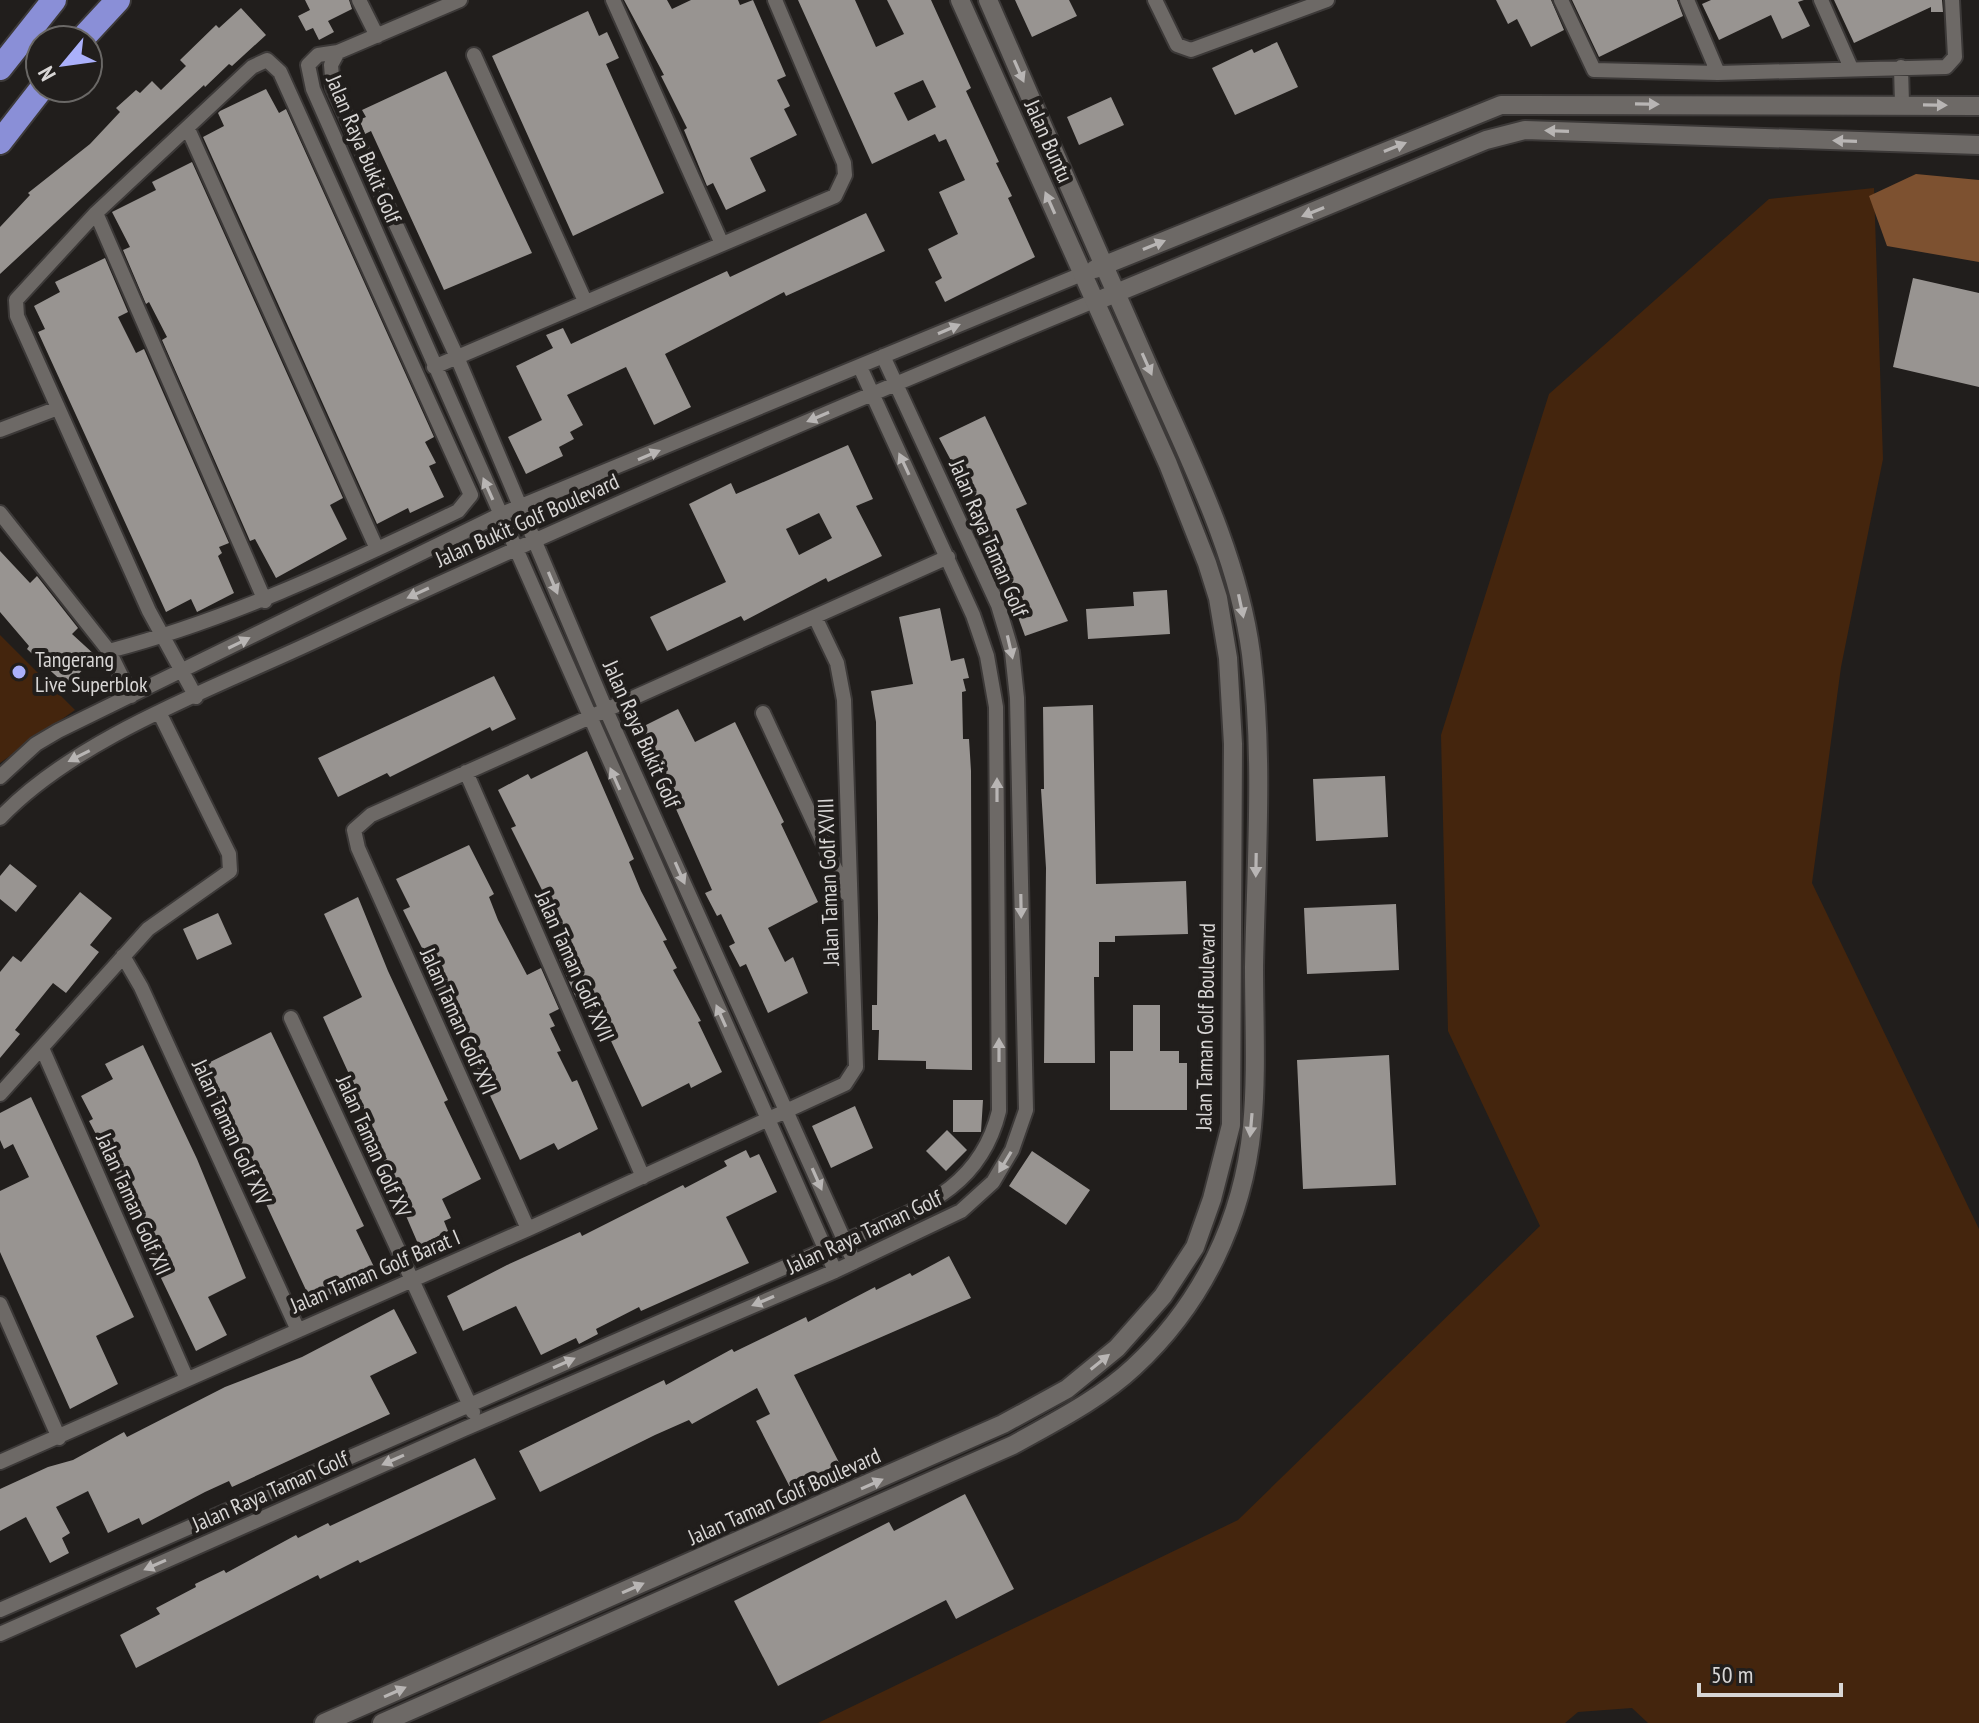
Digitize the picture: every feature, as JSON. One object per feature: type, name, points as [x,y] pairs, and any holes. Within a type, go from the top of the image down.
[{"type":"highway","points":[[0,68],[54,0]]},
{"type":"highway","points":[[96,24],[118,0]]},
{"type":"highway","points":[[0,142],[30,104]]},
{"type":"street","points":[[359,0],[377,36]]},
{"type":"street","points":[[338,52],[460,0]]},
{"type":"street","points":[[613,0],[722,244]]},
{"type":"street","points":[[434,367],[835,196],[845,175],[844,163],[775,0]]},
{"type":"street","name":"Jalan Buntu","points":[[960,0],[1094,301]]},
{"type":"street","name":"Jalan Buntu","points":[[988,0],[1116,293]]},
{"type":"street","points":[[1155,0],[1177,45],[1191,50],[1293,6],[1327,0]]},
{"type":"street","points":[[1561,0],[1594,70],[1718,73],[1946,67],[1953,64],[1956,39],[1952,0]]},
{"type":"street","points":[[1687,0],[1718,73]]},
{"type":"street","points":[[1821,0],[1851,68]]},
{"type":"street","name":"Jalan Raya Bukit Golf","points":[[338,52],[331,65],[333,88],[457,357],[606,710],[854,1262]]},
{"type":"street","name":"Jalan Raya Bukit Golf","points":[[338,52],[312,59],[308,65],[312,88],[835,1271]]},
{"type":"street","points":[[474,55],[585,301]]},
{"type":"street","points":[[109,651],[163,637],[265,601],[468,502],[470,488],[274,63],[267,60],[252,67],[96,213],[16,300],[17,316],[58,408],[163,637],[196,697]]},
{"type":"street","points":[[1901,67],[1902,104]]},
{"type":"street","points":[[1082,274],[1501,105],[1979,106]]},
{"type":"street","points":[[1733,137],[1735,105]]},
{"type":"street","points":[[188,129],[377,549]]},
{"type":"street","points":[[1094,301],[1507,134],[1525,130],[1979,145]]},
{"type":"street","points":[[96,213],[265,601]]},
{"type":"street","name":"Jalan Bukit Golf Boulevard","points":[[0,777],[36,744],[499,515],[1082,274]]},
{"type":"street","name":"Jalan Taman Golf Boulevard","points":[[382,1723],[1013,1445],[1077,1408],[1133,1368],[1184,1311],[1216,1261],[1238,1205],[1252,1128],[1257,742],[1250,652],[1227,555],[1116,293]]},
{"type":"street","name":"Jalan Bukit Golf Boulevard","points":[[0,818],[21,796],[66,762],[160,714],[514,548],[872,394],[899,389],[1094,301]]},
{"type":"street","name":"Jalan Taman Golf Boulevard","points":[[324,1723],[955,1447],[1067,1389],[1117,1348],[1163,1296],[1195,1247],[1212,1199],[1231,1125],[1233,744],[1228,658],[1218,598],[1207,563],[1094,301]]},
{"type":"street","name":"Jalan Raya Taman Golf","points":[[0,1634],[478,1423],[835,1271],[961,1211],[993,1182],[1012,1150],[1026,1110],[1017,698],[1012,652],[998,605],[883,356]]},
{"type":"street","name":"Jalan Raya Taman Golf","points":[[0,1610],[945,1196],[973,1167],[992,1139],[999,1111],[996,707],[982,643],[946,552],[860,367]]},
{"type":"street","points":[[0,430],[58,408]]},
{"type":"street","points":[[922,502],[946,492]]},
{"type":"street","points":[[0,513],[109,651],[131,696]]},
{"type":"street","points":[[466,772],[815,617],[946,552],[967,536]]},
{"type":"street","name":"Jalan Taman Golf XVIII","points":[[768,1120],[845,1084],[856,1067],[844,700],[837,663],[815,617]]},
{"type":"street","points":[[763,713],[851,901]]},
{"type":"street","points":[[0,1094],[148,929],[219,882],[232,866],[160,714]]},
{"type":"street","name":"Jalan Taman Golf XVI","points":[[466,772],[371,815],[354,830],[358,848],[528,1229]]},
{"type":"street","name":"Jalan Taman Golf XVII","points":[[466,772],[643,1177]]},
{"type":"street","name":"Jalan Taman Golf XIV","points":[[123,956],[141,987],[297,1328]]},
{"type":"street","name":"Jalan Taman Golf XV","points":[[291,1018],[478,1423]]},
{"type":"street","name":"Jalan Taman Golf XII","points":[[42,1048],[186,1377]]},
{"type":"street","name":"Jalan Taman Golf Barat I","points":[[0,1462],[768,1120]]},
{"type":"street","points":[[0,1304],[59,1438]]},
{"type":"street","points":[[955,1447],[963,1467]]},
{"type":"shaded area","points":[[1916,174],[1979,180],[1979,262],[1887,246],[1869,196]]},
{"type":"shaded area","points":[[1874,188],[1883,459],[1841,667],[1812,883],[1979,1229],[1979,1723],[1648,1723],[1632,1708],[1578,1712],[1565,1723],[818,1723],[1238,1520],[1540,1226],[1448,1031],[1441,735],[1549,394],[1769,199]]},
{"type":"shaded area","name":"Tangerang Live Superblok","points":[[0,635],[75,710],[0,763]]},
{"type":"building","points":[[305,0],[349,0],[352,9],[328,21],[334,32],[319,40],[313,28],[306,31],[298,16],[310,10]]},
{"type":"building","points":[[624,0],[667,0],[672,9],[691,0],[738,0],[740,5],[753,0],[786,76],[777,80],[790,106],[784,109],[797,135],[750,158],[766,191],[726,210],[713,183],[707,186],[684,130],[687,128],[661,76],[664,75]]},
{"type":"building","points":[[798,0],[855,0],[876,47],[904,34],[887,0],[931,0],[971,88],[966,91],[999,162],[996,163],[1012,196],[1008,198],[1035,257],[945,302],[935,282],[942,278],[928,249],[958,234],[939,192],[965,180],[946,139],[939,142],[935,134],[872,164]],"holes":[[[923,80],[936,107],[908,121],[894,93]]]},
{"type":"building","points":[[1015,0],[1069,0],[1077,16],[1032,37]]},
{"type":"building","points":[[1496,0],[1551,0],[1564,30],[1531,47],[1517,19],[1508,24]]},
{"type":"building","points":[[1572,0],[1677,0],[1683,16],[1599,57]]},
{"type":"building","points":[[1711,0],[1804,0],[1798,2],[1810,26],[1782,39],[1771,15],[1719,40],[1702,4]]},
{"type":"building","points":[[1834,0],[1942,0],[1943,12],[1931,12],[1931,7],[1854,43]]},
{"type":"building","points":[[241,8],[266,35],[232,66],[229,64],[204,85],[0,274],[0,227],[30,195],[28,193],[90,144],[120,112],[116,108],[136,90],[140,93],[152,81],[161,90],[186,66],[180,60],[216,25],[219,28]]},
{"type":"building","points":[[588,11],[599,36],[607,32],[619,58],[606,64],[664,193],[573,236],[492,56]]},
{"type":"building","points":[[1277,42],[1298,87],[1235,115],[1212,68],[1252,49],[1254,53]]},
{"type":"building","points":[[446,71],[532,253],[444,290],[371,131],[365,134],[359,120],[366,117],[362,110]]},
{"type":"building","points":[[266,89],[279,113],[286,109],[434,437],[425,442],[436,463],[429,466],[444,497],[410,513],[408,508],[377,524],[203,137],[224,126],[218,113],[220,111]]},
{"type":"building","points":[[1111,97],[1124,125],[1079,145],[1067,117]]},
{"type":"building","points":[[192,162],[343,498],[330,505],[347,539],[276,578],[255,539],[250,541],[162,340],[167,337],[149,302],[146,304],[123,250],[130,247],[112,212],[156,190],[152,182]]},
{"type":"building","points":[[866,213],[885,251],[786,296],[784,292],[665,354],[691,407],[654,425],[626,367],[567,395],[583,425],[570,432],[574,439],[559,447],[563,456],[526,474],[508,437],[542,420],[516,366],[553,348],[546,335],[563,328],[571,344],[727,271],[730,277]]},
{"type":"building","points":[[105,258],[128,312],[118,317],[136,353],[144,349],[229,543],[219,547],[222,553],[218,556],[234,593],[197,612],[191,599],[166,612],[38,332],[45,329],[34,306],[60,292],[55,282]]},
{"type":"building","points":[[1913,278],[1979,293],[1979,387],[1893,367]]},
{"type":"building","points":[[985,416],[1027,504],[1016,509],[1068,621],[1025,636],[1011,598],[1014,596],[983,532],[988,530],[939,438]]},
{"type":"building","points":[[848,445],[873,499],[856,506],[882,556],[828,582],[826,578],[744,621],[741,616],[667,651],[650,617],[726,582],[689,504],[731,483],[736,494]],"holes":[[[819,513],[832,538],[799,555],[786,529]]]},
{"type":"building","points":[[0,551],[30,583],[37,576],[78,628],[72,634],[96,656],[67,686],[27,649],[29,646],[0,612]]},
{"type":"building","points":[[1167,590],[1170,634],[1088,639],[1086,609],[1134,606],[1133,592]]},
{"type":"building","points":[[940,608],[951,661],[964,658],[969,678],[963,679],[966,691],[962,692],[963,739],[969,739],[971,771],[972,1070],[926,1069],[926,1061],[878,1060],[879,1030],[872,1030],[872,1005],[877,1005],[878,918],[876,722],[871,691],[913,684],[899,617]]},
{"type":"building","points":[[494,676],[516,719],[492,731],[490,727],[390,777],[387,773],[338,797],[318,758]]},
{"type":"building","points":[[1093,705],[1096,884],[1186,881],[1188,934],[1115,936],[1115,942],[1099,942],[1099,977],[1094,977],[1095,1063],[1044,1063],[1046,868],[1041,789],[1044,789],[1043,707]]},
{"type":"building","points":[[678,709],[695,742],[735,722],[784,822],[781,824],[818,902],[768,928],[785,962],[793,957],[808,993],[768,1013],[746,964],[740,967],[729,946],[735,943],[721,914],[717,916],[705,893],[712,890],[640,728]]},
{"type":"building","points":[[587,751],[634,859],[629,862],[641,891],[667,940],[663,941],[677,968],[673,970],[701,1021],[698,1022],[722,1072],[691,1088],[689,1083],[642,1107],[596,1009],[590,1012],[583,997],[577,1000],[559,959],[573,952],[511,828],[516,826],[498,790],[528,774],[531,779]]},
{"type":"building","points":[[1385,776],[1388,837],[1316,841],[1313,779]]},
{"type":"building","points":[[469,845],[494,894],[489,897],[498,920],[527,975],[541,968],[559,1009],[549,1014],[555,1026],[550,1028],[561,1051],[557,1052],[572,1082],[577,1080],[598,1129],[558,1150],[554,1143],[520,1160],[474,1061],[467,1064],[461,1050],[468,1047],[434,987],[440,984],[403,910],[410,907],[396,879]]},
{"type":"building","points":[[10,864],[37,886],[16,912],[0,899],[0,876]]},
{"type":"building","points":[[80,892],[112,918],[90,945],[99,952],[66,993],[53,983],[15,1030],[20,1034],[0,1058],[0,972],[13,956],[21,962]]},
{"type":"building","points":[[358,897],[388,971],[448,1100],[444,1102],[481,1179],[442,1199],[451,1218],[444,1221],[448,1231],[419,1246],[394,1188],[391,1190],[377,1164],[387,1159],[350,1086],[354,1085],[323,1017],[362,997],[324,914]]},
{"type":"building","points":[[1396,904],[1399,970],[1307,974],[1304,908]]},
{"type":"building","points":[[218,913],[232,944],[197,960],[183,929]]},
{"type":"building","points":[[1133,1005],[1160,1005],[1160,1051],[1179,1051],[1179,1063],[1187,1063],[1187,1110],[1110,1110],[1110,1051],[1133,1051]]},
{"type":"building","points":[[271,1032],[364,1226],[356,1230],[377,1273],[312,1303],[202,1066]]},
{"type":"building","points":[[143,1045],[197,1159],[246,1278],[208,1297],[227,1335],[196,1351],[137,1228],[141,1226],[89,1121],[93,1119],[81,1096],[113,1079],[105,1064]]},
{"type":"building","points":[[1389,1055],[1396,1185],[1303,1189],[1297,1060]]},
{"type":"building","points":[[31,1097],[134,1317],[96,1336],[118,1384],[70,1409],[0,1252],[0,1191],[29,1177],[13,1144],[4,1149],[0,1140],[0,1113]]},
{"type":"building","points":[[953,1100],[983,1100],[981,1132],[953,1132]]},
{"type":"building","points":[[855,1106],[873,1148],[831,1168],[812,1126]]},
{"type":"building","points":[[947,1130],[967,1150],[946,1171],[926,1151]]},
{"type":"building","points":[[746,1150],[750,1158],[759,1154],[777,1192],[726,1217],[749,1263],[641,1311],[639,1307],[596,1329],[598,1334],[579,1344],[576,1338],[541,1355],[516,1306],[463,1331],[447,1296],[580,1232],[582,1236],[683,1185],[685,1188],[727,1166],[724,1161]]},
{"type":"building","points":[[1032,1151],[1090,1190],[1066,1225],[1009,1186]]},
{"type":"building","points":[[949,1256],[971,1298],[794,1375],[845,1474],[796,1499],[756,1421],[770,1414],[757,1388],[692,1424],[689,1420],[655,1435],[540,1492],[519,1451],[664,1380],[666,1385],[732,1349],[734,1352],[806,1317],[808,1322],[875,1287],[876,1290],[910,1273],[912,1276]]},
{"type":"building","points":[[394,1309],[417,1353],[370,1376],[390,1414],[232,1487],[229,1481],[142,1525],[139,1518],[108,1533],[88,1491],[56,1507],[70,1533],[62,1538],[69,1553],[50,1563],[26,1517],[0,1531],[0,1489],[48,1467],[73,1460],[124,1432],[127,1437],[225,1387],[302,1357]]},
{"type":"building","points":[[475,1458],[496,1499],[360,1563],[358,1560],[320,1579],[318,1575],[136,1668],[120,1635],[160,1614],[156,1608],[196,1587],[195,1584],[224,1570],[226,1573],[296,1535],[298,1538],[328,1523],[330,1526]]},
{"type":"building","points":[[965,1494],[1014,1589],[956,1619],[946,1600],[778,1686],[734,1601],[889,1522],[894,1531]]},
{"type":"place","name":"Tangerang Live Superblok","points":[[19,672]]}]
